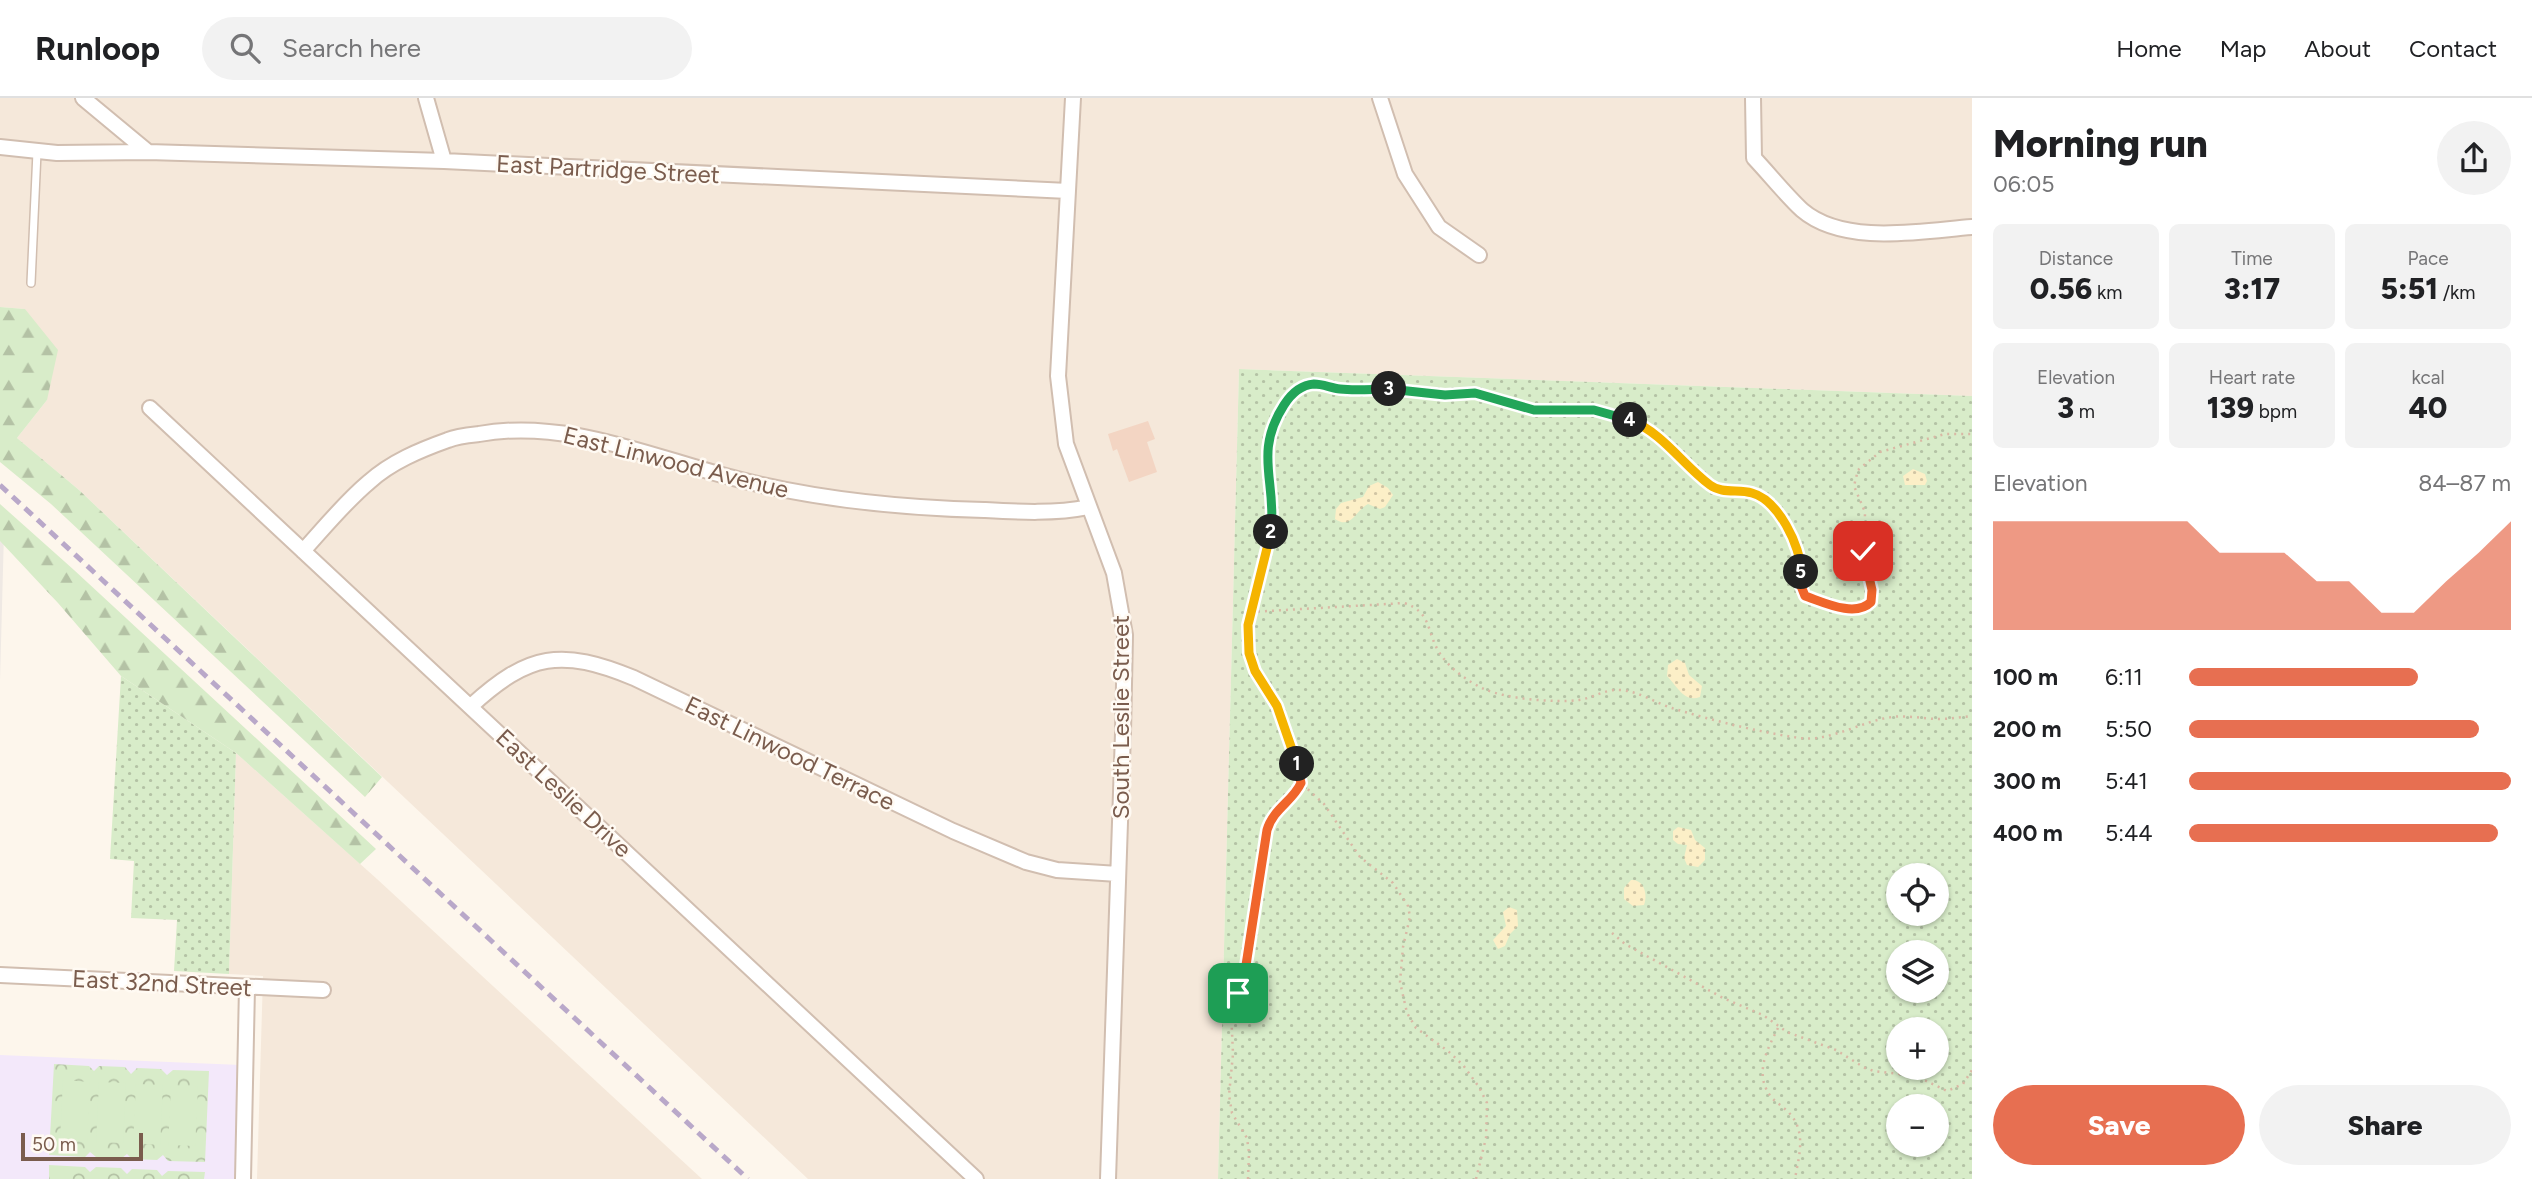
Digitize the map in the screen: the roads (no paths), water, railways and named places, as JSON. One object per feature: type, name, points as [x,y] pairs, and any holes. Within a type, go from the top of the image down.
[{"type":"street","points":[[83,98],[148,152]]},
{"type":"street","points":[[426,98],[444,161]]},
{"type":"street","name":"South Leslie Street","points":[[1073,98],[1058,376],[1066,444],[1114,573],[1125,635],[1108,1179]]},
{"type":"street","points":[[1380,98],[1405,174],[1439,227],[1479,255]]},
{"type":"street","points":[[1753,98],[1754,158],[1804,212],[1836,228],[1872,234],[1972,227]]},
{"type":"street","name":"East Partridge Street","points":[[0,146],[37,152],[148,152],[444,161],[1068,191]]},
{"type":"street","name":"East Leslie Drive","points":[[149,408],[976,1179]]},
{"type":"street","name":"East Linwood Avenue","points":[[303,551],[369,482],[397,462],[450,439],[504,429],[547,430],[579,435],[738,479],[872,505],[1061,513],[1089,507]]},
{"type":"street","name":"East Linwood Terrace","points":[[471,706],[495,685],[525,666],[552,660],[587,661],[634,678],[953,831],[1026,862],[1056,870],[1118,874]]},
{"type":"street","name":"East 32nd Street","points":[[0,975],[323,990]]},
{"type":"street","points":[[243,1179],[247,987]]},
{"type":"lane","points":[[31,283],[37,152]]},
{"type":"railway","points":[[0,485],[748,1179]]}]
